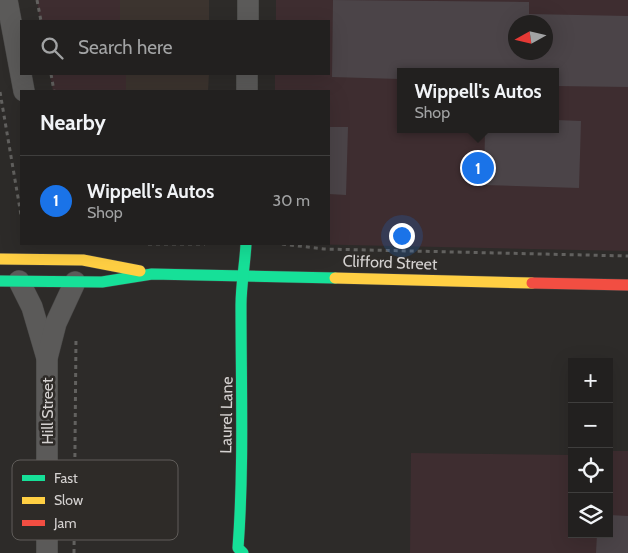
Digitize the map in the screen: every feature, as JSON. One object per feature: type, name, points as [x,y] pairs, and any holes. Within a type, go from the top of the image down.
[{"type":"main road","name":"Laurel Lane","points":[[243,553],[238,548],[241,508],[243,362],[241,302],[245,275],[246,245]]},
{"type":"main road","name":"Clifford Street","points":[[0,259],[50,252],[105,262],[152,274]]},
{"type":"main road","name":"Clifford Street","points":[[10,281],[102,282],[152,274],[628,285]]},
{"type":"street","points":[[7,0],[20,70]]},
{"type":"street","points":[[248,0],[248,20]]},
{"type":"street","points":[[21,75],[24,90]]},
{"type":"street","points":[[247,75],[247,90]]},
{"type":"street","points":[[50,252],[50,282]]},
{"type":"street","points":[[10,281],[32,307],[47,358]]},
{"type":"street","points":[[47,358],[56,323],[75,282]]},
{"type":"street","name":"Hill Street","points":[[47,358],[47,460]]},
{"type":"street","name":"Hill Street","points":[[47,540],[47,553]]},
{"type":"path","points":[[37,0],[41,20]]},
{"type":"path","points":[[51,75],[54,90]]},
{"type":"path","points":[[0,92],[20,209]]},
{"type":"path","points":[[290,245],[324,249],[628,256]]},
{"type":"path","points":[[75,460],[76,334]]},
{"type":"path","points":[[74,540],[74,553]]},
{"type":"shaded area","points":[[37,0],[120,0],[120,20],[40,20]]},
{"type":"shaded area","points":[[120,0],[209,0],[209,20],[120,20]]},
{"type":"shaded area","points":[[276,0],[628,0],[628,251],[330,245],[330,90],[275,90],[275,75],[330,75],[330,20],[276,20]]},
{"type":"shaded area","points":[[50,75],[126,75],[126,90],[53,90]]},
{"type":"shaded area","points":[[126,75],[209,75],[208,90],[126,90]]},
{"type":"shaded area","points":[[613,451],[628,451],[628,553],[410,553],[411,453],[568,455],[568,538],[613,538]]},
{"type":"building","points":[[333,0],[529,2],[529,14],[628,16],[628,87],[559,86],[559,68],[397,68],[397,79],[332,77]]},
{"type":"building","points":[[559,120],[581,121],[579,188],[484,185],[485,133],[559,133]]},
{"type":"building","points":[[330,127],[348,127],[346,195],[330,194]]},
{"type":"building","points":[[613,515],[628,516],[628,553],[596,553],[597,538],[613,538]]},
{"type":"traffic: fast","points":[[243,553],[238,548],[242,457],[241,297],[246,245]]},
{"type":"traffic: fast","points":[[0,281],[102,282],[152,274],[335,278]]},
{"type":"traffic: slow","points":[[0,259],[83,260],[140,271]]},
{"type":"traffic: slow","points":[[335,278],[532,283]]},
{"type":"traffic: jam","points":[[532,283],[628,285]]},
{"type":"place","name":"Wippell's Autos","points":[[478,168]]}]
